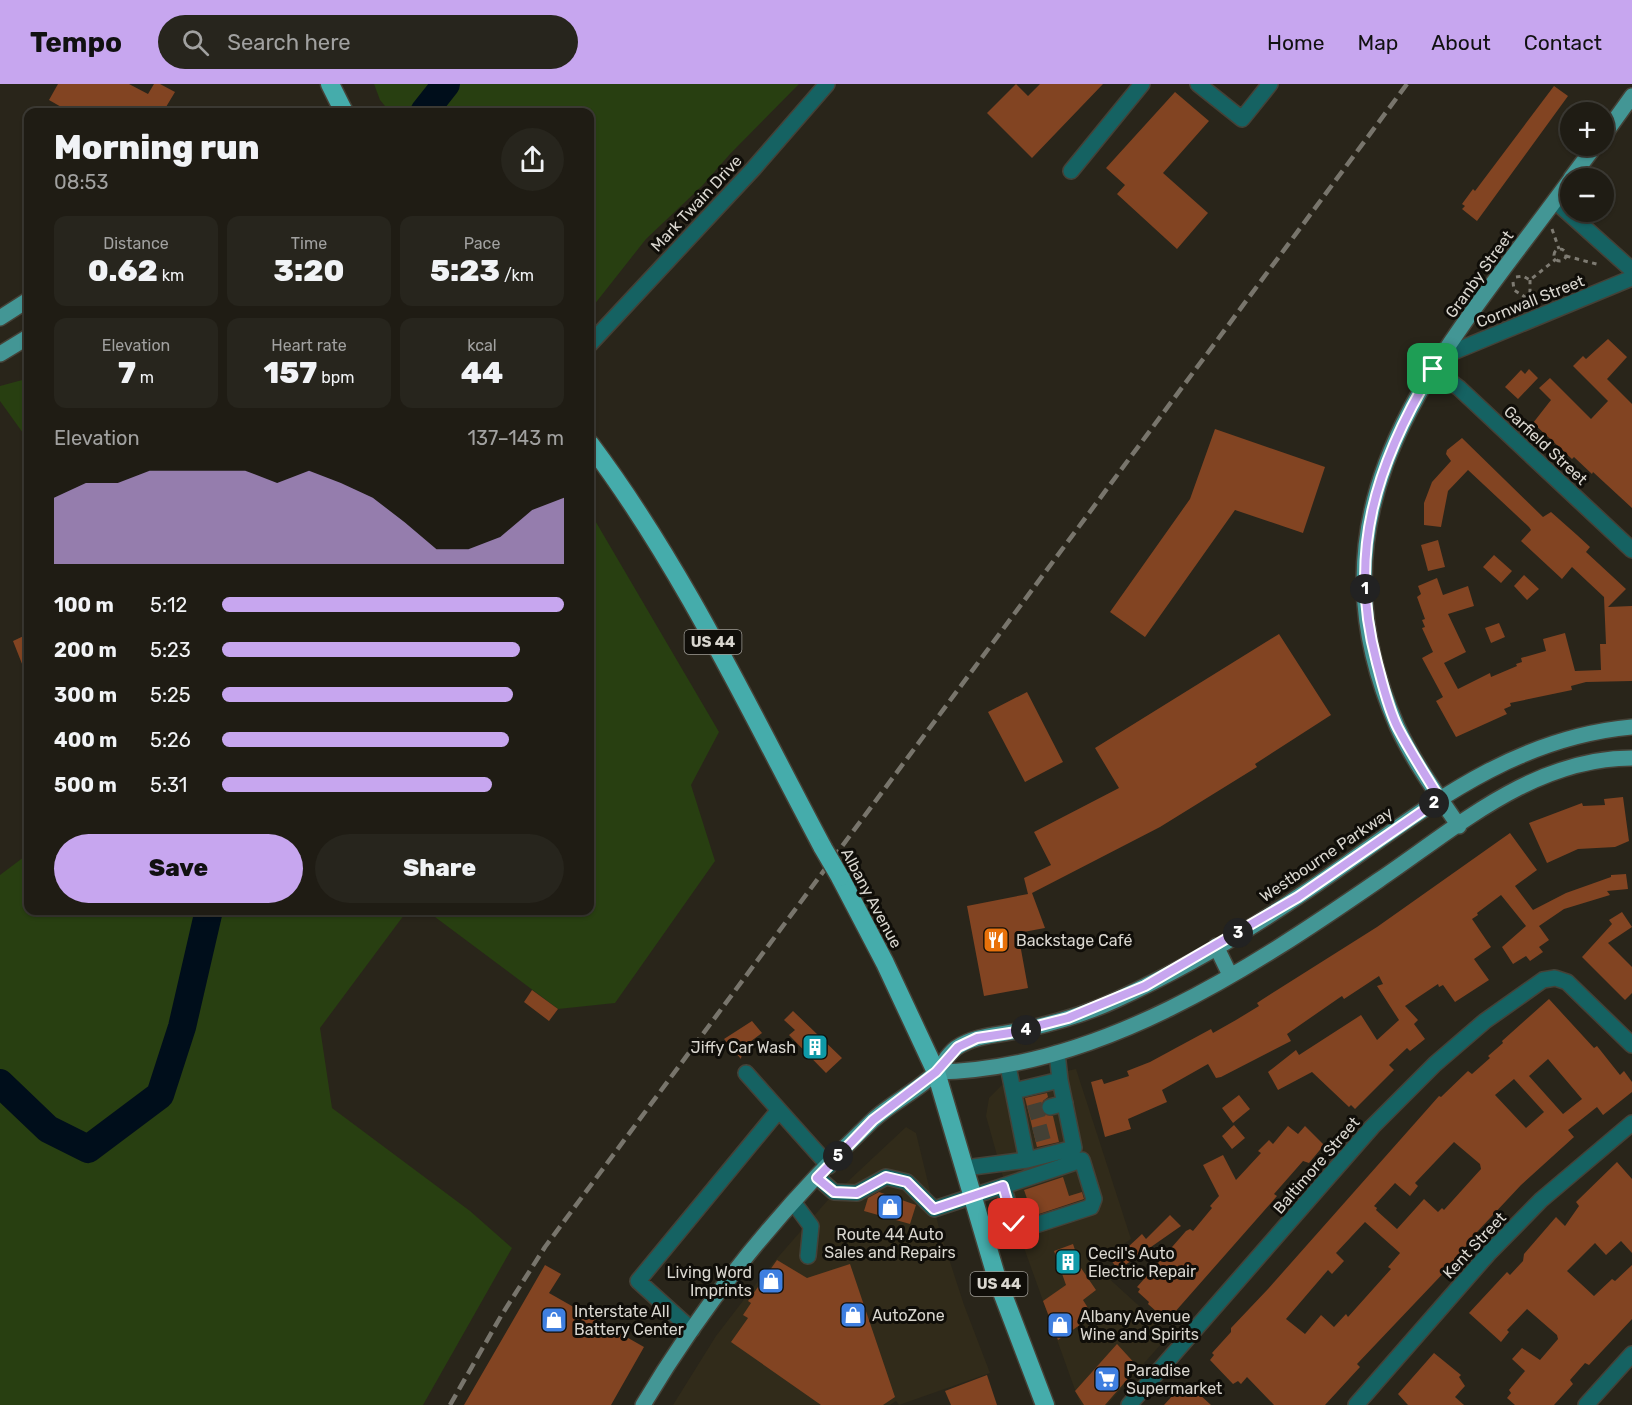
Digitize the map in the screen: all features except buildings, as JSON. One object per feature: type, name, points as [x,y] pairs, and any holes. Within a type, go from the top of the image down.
[{"type":"highway","points":[[330,84],[340,108]]},
{"type":"highway","name":"Albany Avenue","points":[[594,449],[623,489],[665,555],[885,963],[936,1072],[997,1279],[1045,1405]]},
{"type":"main road","points":[[1614,121],[1632,96]]},
{"type":"main road","name":"Granby Street","points":[[1579,168],[1588,156]]},
{"type":"main road","name":"Granby Street","points":[[1459,826],[1440,799],[1397,726],[1387,698],[1368,633],[1364,554],[1375,495],[1385,460],[1412,405],[1437,363],[1560,194]]},
{"type":"main road","points":[[0,318],[24,303]]},
{"type":"main road","points":[[0,354],[24,339]]},
{"type":"main road","name":"Westbourne Parkway","points":[[643,1405],[692,1330],[763,1236],[873,1120],[936,1072],[952,1052],[969,1041],[1039,1027],[1085,1012],[1145,986],[1298,897],[1440,799],[1503,761],[1563,738],[1599,730],[1632,727]]},
{"type":"main road","points":[[936,1072],[973,1071],[1008,1066],[1121,1032],[1230,975],[1344,905],[1514,788],[1578,765],[1632,759]]},
{"type":"main road","points":[[1216,946],[1230,975]]},
{"type":"street","name":"Mark Twain Drive","points":[[594,340],[754,168],[827,84]]},
{"type":"street","points":[[1071,171],[1142,84]]},
{"type":"street","points":[[1198,84],[1242,119],[1270,84]]},
{"type":"street","points":[[1555,201],[1632,270]]},
{"type":"street","name":"Cornwall Street","points":[[1437,363],[1632,278]]},
{"type":"street","name":"Garfield Street","points":[[1437,363],[1459,388],[1632,550]]},
{"type":"street","name":"Baltimore Street","points":[[1129,1405],[1372,1127],[1467,1034],[1529,989],[1543,980],[1555,978],[1568,982],[1632,1046]]},
{"type":"street","points":[[965,1168],[1027,1160],[1074,1148],[1062,1126],[1058,1105],[1060,1080],[1057,1053]]},
{"type":"street","points":[[1008,1066],[1028,1137],[1027,1160]]},
{"type":"street","points":[[746,1073],[829,1166]]},
{"type":"street","points":[[1014,1091],[1060,1080]]},
{"type":"street","points":[[692,1330],[638,1281],[779,1110]]},
{"type":"street","name":"Kent Street","points":[[1356,1405],[1488,1254],[1541,1200],[1632,1123]]},
{"type":"street","points":[[817,1178],[834,1192],[857,1193],[886,1177],[907,1182],[934,1209],[973,1197],[1003,1186],[1082,1160],[1094,1199],[1091,1207],[1017,1231],[1003,1186]]},
{"type":"street","points":[[794,1203],[811,1226],[808,1256]]},
{"type":"street","points":[[984,1235],[1014,1224]]},
{"type":"street","points":[[1586,1405],[1632,1354]]},
{"type":"path","points":[[1552,229],[1559,249]]},
{"type":"path","points":[[1556,259],[1562,261],[1566,256],[1565,250],[1559,249]]},
{"type":"path","points":[[1556,259],[1554,254],[1559,249]]},
{"type":"path","points":[[1566,256],[1600,265]]},
{"type":"path","points":[[1530,280],[1556,259]]},
{"type":"path","points":[[1517,276],[1530,280],[1531,288],[1527,296],[1514,290],[1513,280],[1517,276]]},
{"type":"shaded area","points":[[1076,1069],[1131,1239],[1093,1264],[1170,1334],[1107,1405],[1081,1405],[1019,1234],[986,1116],[989,1098],[1002,1085]]},
{"type":"shaded area","points":[[906,1127],[916,1133],[939,1228],[964,1305],[990,1373],[899,1405],[896,1401],[890,1405],[673,1405],[716,1336],[766,1271],[827,1201]]},
{"type":"green space","points":[[374,84],[799,84],[702,186],[646,239],[594,305],[594,108],[387,108],[380,100]]},
{"type":"green space","points":[[24,380],[24,434],[0,401],[0,386]]},
{"type":"green space","points":[[594,519],[719,732],[691,785],[715,861],[615,1003],[558,1009],[432,915],[594,915]]},
{"type":"green space","points":[[24,857],[24,915],[404,915],[320,1028],[332,1108],[470,1211],[512,1248],[423,1405],[0,1405],[0,875]]},
{"type":"waterway","points":[[427,108],[446,84]]},
{"type":"waterway","points":[[0,1083],[48,1129],[88,1149],[160,1095],[182,1027],[208,915]]},
{"type":"tunnel","points":[[1029,1113],[1050,1107]]},
{"type":"tunnel","points":[[1034,1135],[1056,1129]]},
{"type":"railway","points":[[450,1405],[501,1316],[545,1247],[1407,84]]},
{"type":"place","name":"Backstage Café","points":[[996,940]]},
{"type":"place","name":"Jiffy Car Wash","points":[[815,1047]]},
{"type":"place","name":"Route 44 Auto Sales and Repairs","points":[[890,1207]]},
{"type":"place","name":"Cecil's Auto Electric Repair","points":[[1068,1262]]},
{"type":"place","name":"Living Word Imprints","points":[[771,1281]]},
{"type":"place","name":"AutoZone","points":[[853,1315]]},
{"type":"place","name":"Interstate All Battery Center","points":[[554,1320]]},
{"type":"place","name":"Albany Avenue Wine and Spirits","points":[[1060,1325]]},
{"type":"place","name":"Paradise Supermarket","points":[[1107,1379]]},
{"type":"route","points":[[1014,1224],[1003,1186],[934,1209],[907,1182],[886,1177],[857,1193],[834,1192],[817,1178],[873,1120],[905,1093],[936,1072],[943,1061],[958,1047],[977,1038],[1039,1027],[1068,1018],[1112,1002],[1145,986],[1298,897],[1440,799],[1397,726],[1387,698],[1368,633],[1364,554],[1370,514],[1385,460],[1433,369]]}]
